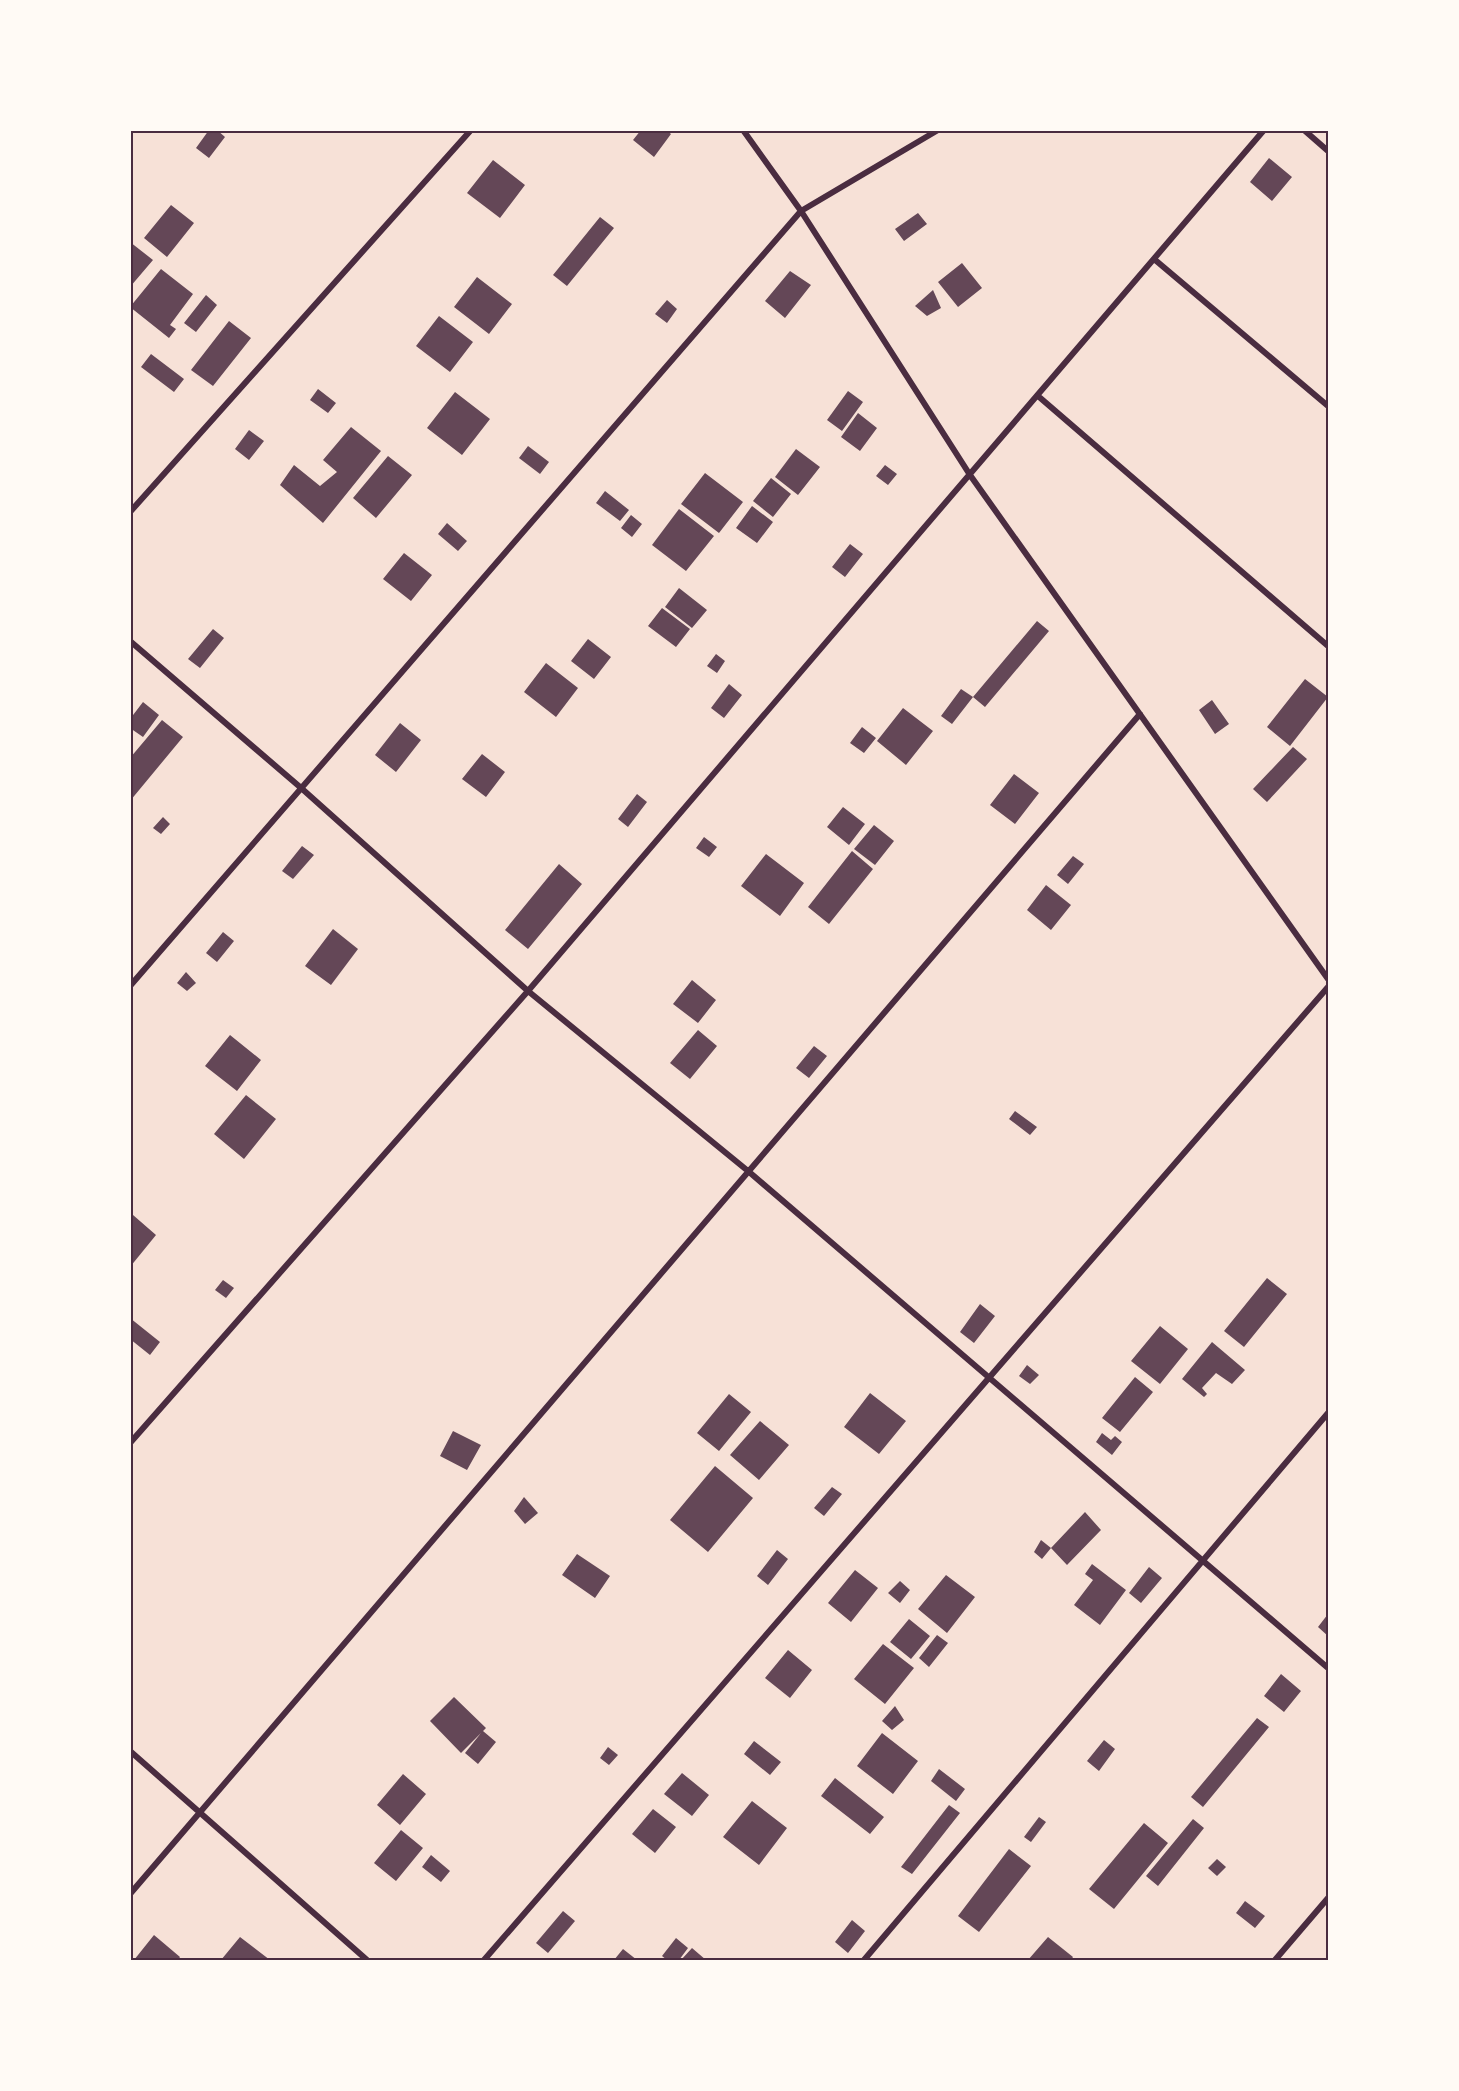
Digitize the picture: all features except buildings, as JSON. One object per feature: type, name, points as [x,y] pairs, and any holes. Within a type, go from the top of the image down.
[{"type":"street","points":[[130,512],[471,130]]},
{"type":"street","points":[[743,130],[801,211],[970,475],[1329,979]]},
{"type":"street","points":[[130,986],[801,211],[938,130]]},
{"type":"street","points":[[130,1443],[528,991],[1264,130]]},
{"type":"street","points":[[1304,130],[1329,151]]},
{"type":"street","points":[[1154,259],[1329,406]]},
{"type":"street","points":[[1038,396],[1329,646]]},
{"type":"street","points":[[130,641],[300,787],[528,991],[748,1171],[1329,1668]]},
{"type":"street","points":[[130,1894],[1140,714]]},
{"type":"street","points":[[484,1960],[1329,987]]},
{"type":"street","points":[[864,1960],[1329,1413]]},
{"type":"street","points":[[130,1751],[367,1960]]},
{"type":"street","points":[[1275,1960],[1329,1898]]}]
